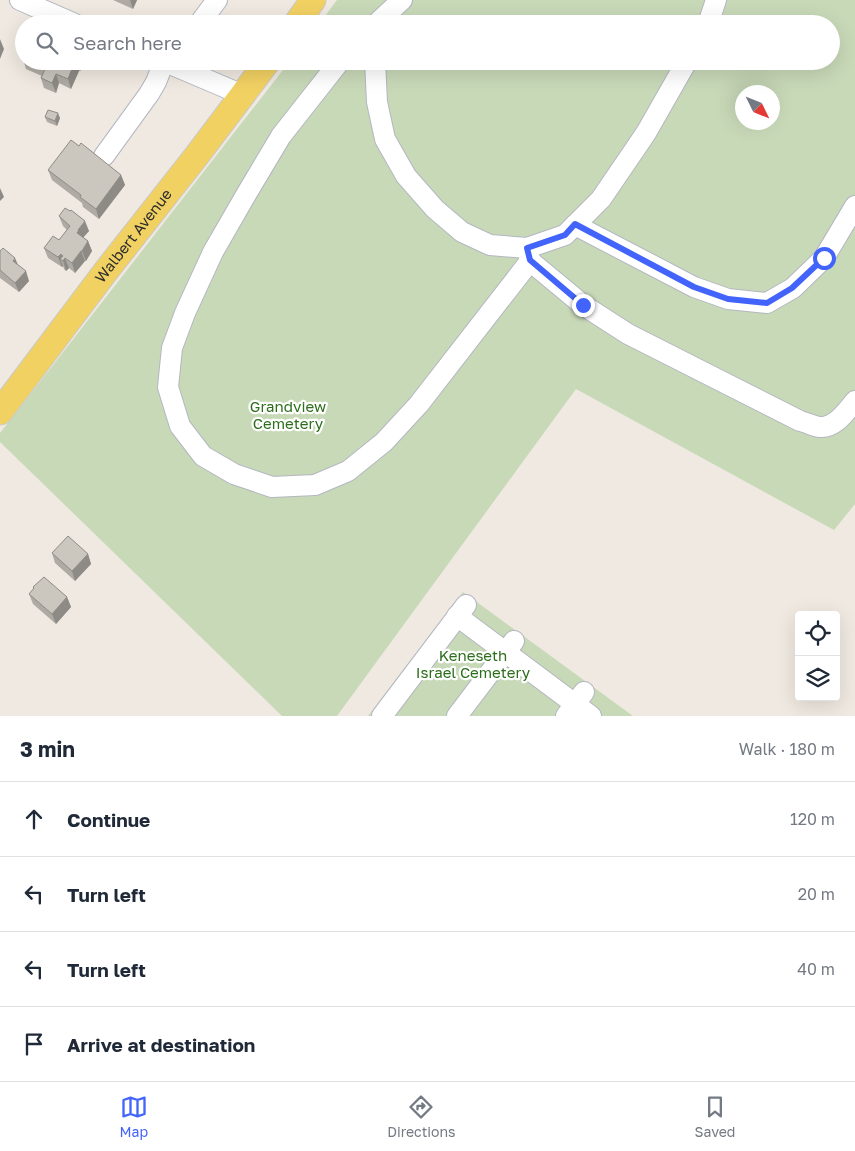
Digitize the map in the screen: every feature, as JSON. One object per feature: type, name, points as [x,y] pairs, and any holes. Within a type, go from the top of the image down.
[{"type":"main road","points":[[302,15],[313,0]]},
{"type":"main road","name":"Walbert Avenue","points":[[0,412],[106,270],[261,70]]},
{"type":"street","points":[[20,0],[54,15]]},
{"type":"street","points":[[206,15],[217,0]]},
{"type":"street","points":[[386,15],[402,0]]},
{"type":"street","points":[[711,15],[716,0]]},
{"type":"street","points":[[104,156],[149,94],[163,70]]},
{"type":"street","points":[[186,70],[243,95]]},
{"type":"street","points":[[333,70],[281,136],[247,193],[213,252],[185,313],[172,348],[168,387],[180,426],[203,456],[234,474],[272,487],[314,485],[348,471],[384,442],[419,404],[529,254],[565,235],[601,199],[646,133],[682,70]]},
{"type":"street","points":[[375,70],[377,102],[385,139],[406,176],[435,208],[462,232],[490,245],[529,254],[583,305],[628,334],[800,421],[820,427],[832,424],[855,402]]},
{"type":"street","points":[[575,224],[694,287],[728,299],[767,303],[792,288],[824,258],[855,206]]},
{"type":"street","points":[[382,716],[462,611],[510,647],[579,707]]},
{"type":"street","points":[[457,716],[510,647]]},
{"type":"green space","name":"Grandview Cemetery","points":[[337,0],[855,0],[855,504],[834,530],[576,389],[337,716],[282,716],[0,442],[0,433],[283,70],[840,70],[840,15],[326,15]]},
{"type":"green space","name":"Keneseth Israel Cemetery","points":[[463,592],[633,716],[368,716]]},
{"type":"building","points":[[45,70],[72,70],[68,79],[56,74],[52,83],[41,78]]},
{"type":"building","points":[[48,110],[58,113],[55,121],[45,117]]},
{"type":"building","points":[[71,140],[79,146],[81,143],[121,175],[96,209],[48,170]]},
{"type":"building","points":[[65,208],[71,210],[85,221],[77,233],[88,241],[72,263],[65,258],[63,261],[60,259],[63,256],[61,254],[58,257],[44,248],[53,236],[59,240],[70,226],[59,216]]},
{"type":"building","points":[[3,248],[15,258],[13,261],[26,271],[15,283],[0,270],[0,251]]},
{"type":"building","points":[[68,536],[88,554],[72,571],[52,553]]},
{"type":"building","points":[[44,577],[67,597],[52,614],[29,594],[33,587]]},
{"type":"route","points":[[583,305],[530,260],[527,248],[565,235],[575,224],[694,287],[728,299],[767,303],[792,288],[824,258]]}]
